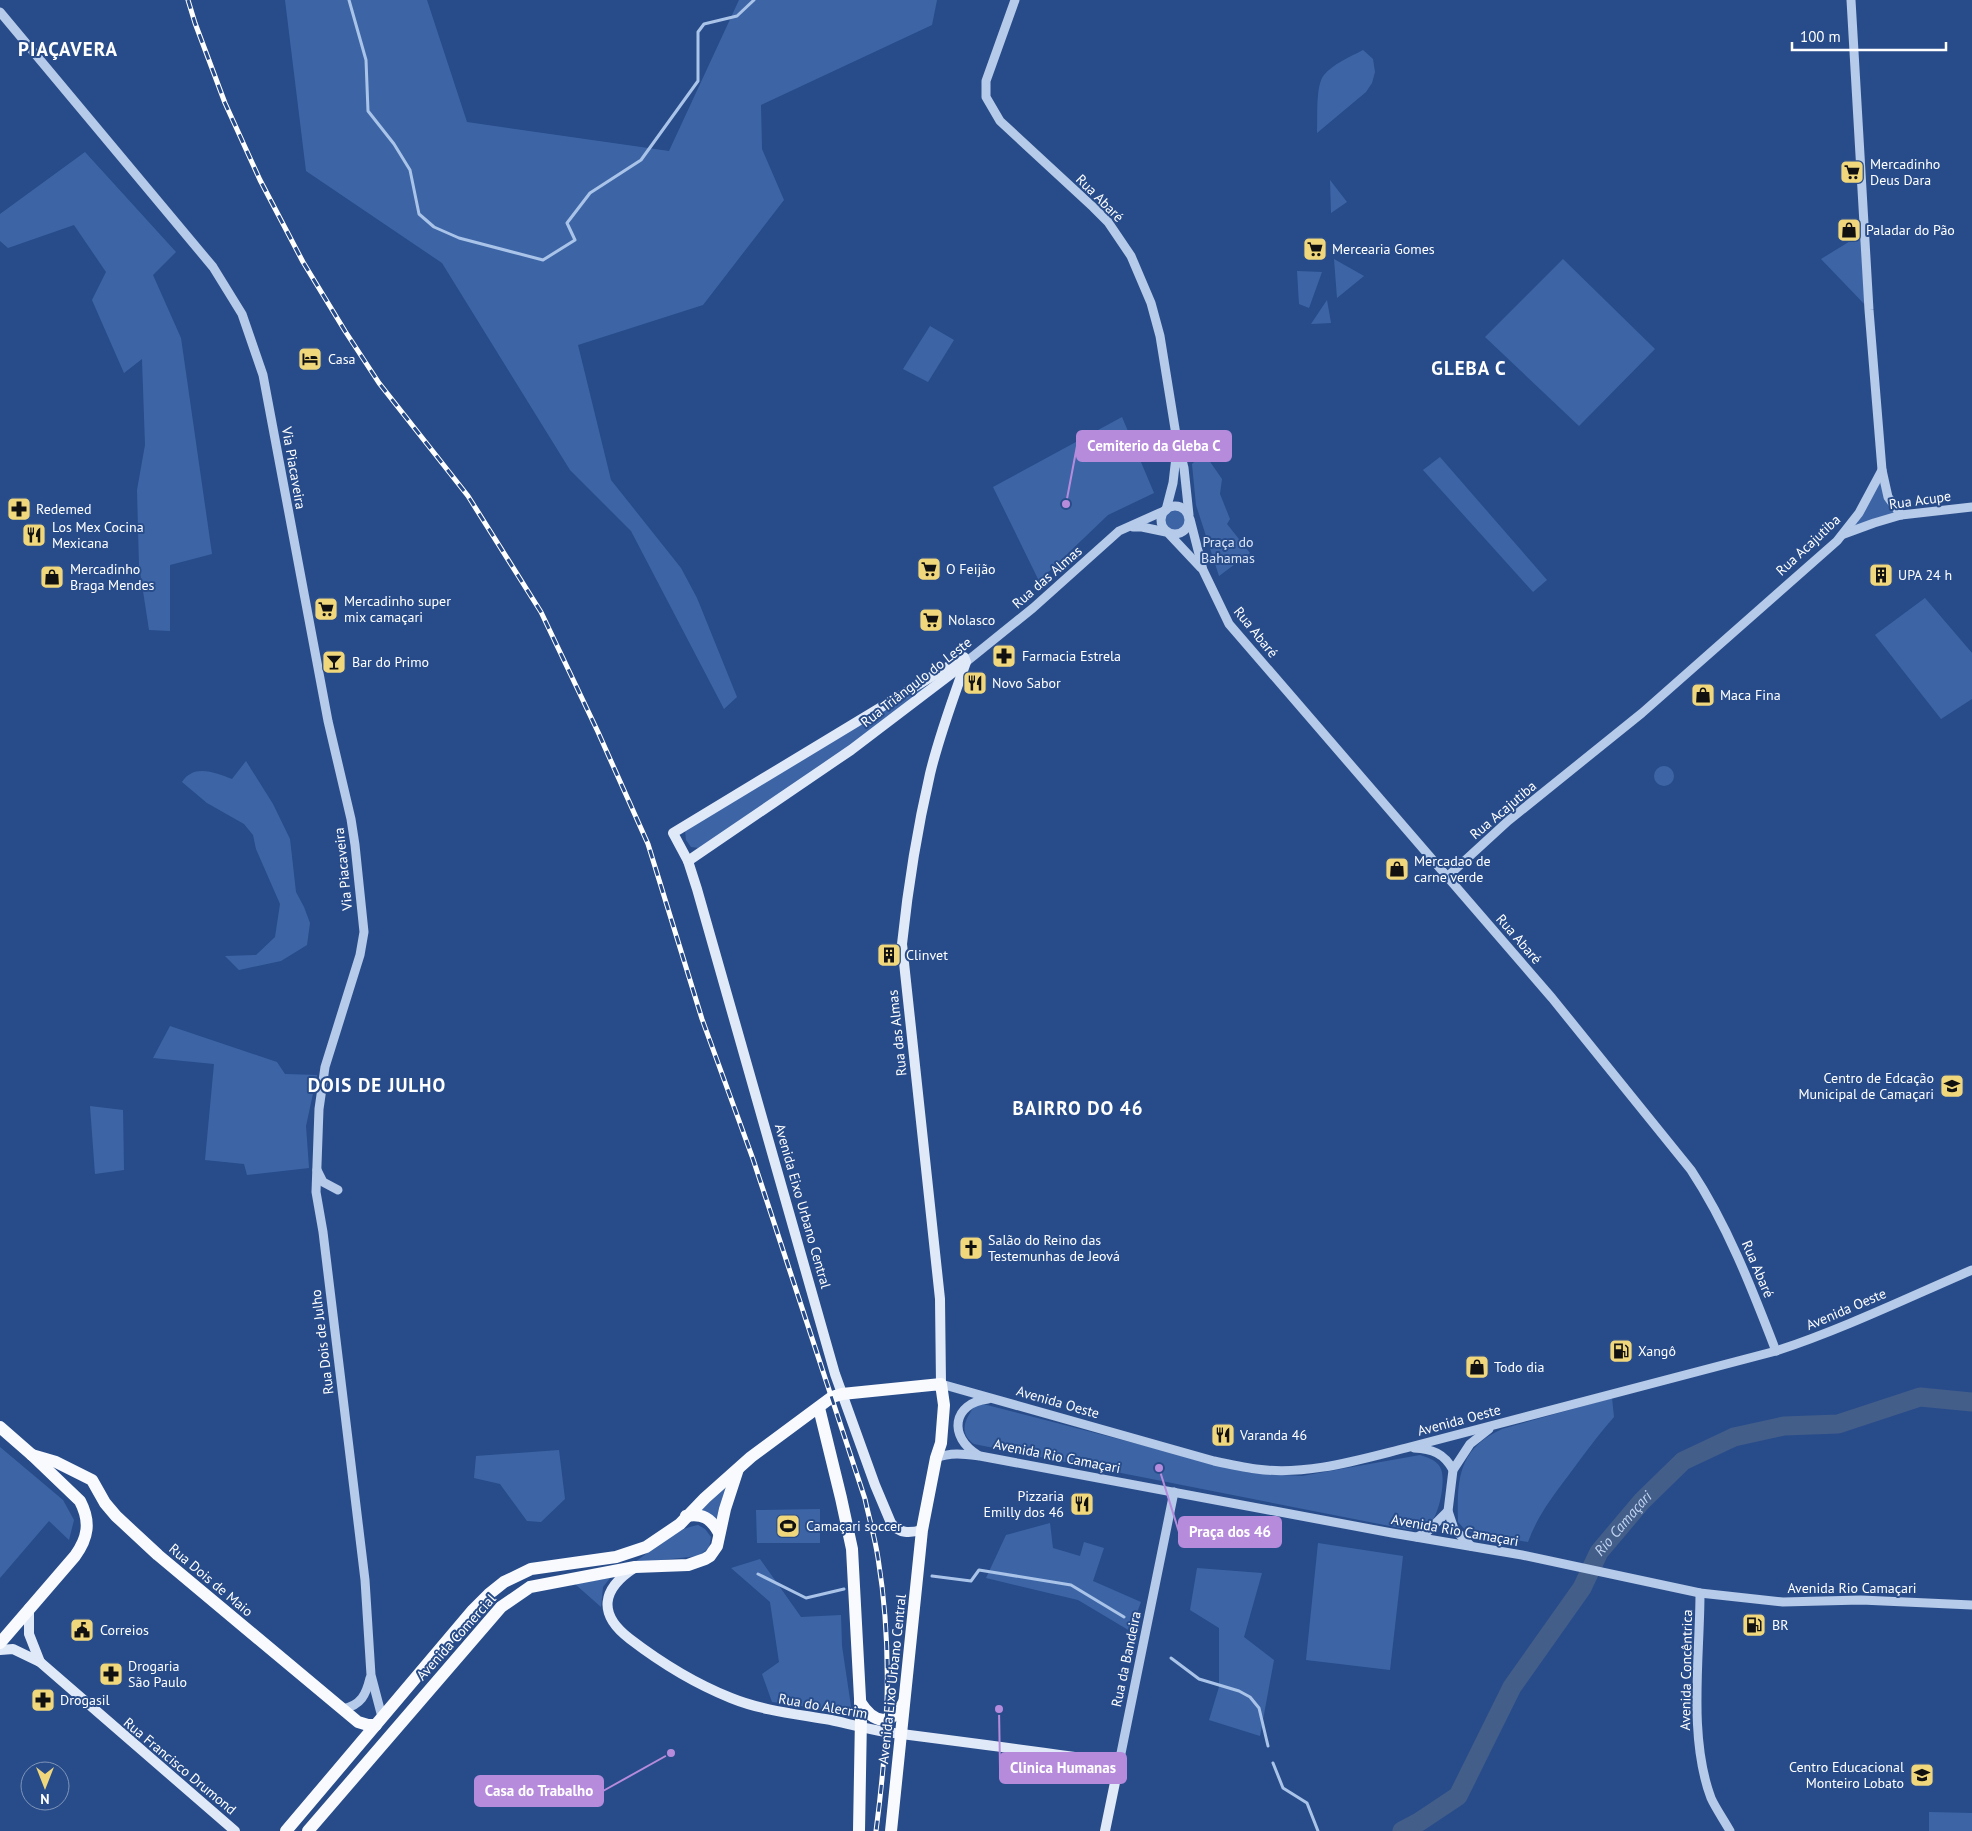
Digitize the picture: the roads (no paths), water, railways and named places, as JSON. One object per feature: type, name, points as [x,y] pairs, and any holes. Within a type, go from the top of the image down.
[{"type":"main road","name":"Rua Triângulo do Leste","points":[[965,659],[851,750],[688,861],[673,833],[965,659]]},
{"type":"main road","name":"Rua das Almas","points":[[942,1384],[940,1299],[902,944],[907,898],[930,773],[965,659]]},
{"type":"main road","name":"Avenida Eixo Urbano Central","points":[[688,861],[842,1394],[891,1523],[895,1528],[906,1532],[922,1530]]},
{"type":"main road","name":"Avenida Eixo Urbano Central","points":[[891,1831],[922,1530],[936,1458],[941,1443],[944,1405],[942,1384]]},
{"type":"main road","points":[[842,1394],[942,1384]]},
{"type":"main road","name":"Avenida Comercial","points":[[286,1831],[488,1594],[504,1582],[531,1569],[616,1557],[646,1547],[680,1524],[686,1516],[738,1469],[800,1419],[819,1408],[832,1397],[842,1394]]},
{"type":"main road","name":"Avenida Eixo Urbano Central","points":[[819,1408],[852,1549],[861,1726],[859,1831]]},
{"type":"main road","points":[[0,1427],[80,1502],[85,1511],[88,1529],[79,1550],[0,1643]]},
{"type":"main road","name":"Rua Dois de Maio","points":[[32,1455],[56,1462],[92,1480],[105,1503],[116,1516],[158,1555],[358,1722],[368,1725],[379,1721]]},
{"type":"main road","name":"Avenida Comercial","points":[[308,1831],[500,1607],[530,1587],[635,1567],[684,1566],[699,1562],[710,1556],[715,1550],[718,1533],[738,1469]]},
{"type":"main road","points":[[686,1516],[697,1515],[707,1518],[718,1533]]},
{"type":"main road","name":"Rua do Alecrim","points":[[635,1567],[615,1583],[608,1598],[610,1618],[618,1629],[644,1649],[682,1673],[736,1700],[774,1711],[902,1733],[1119,1763]]},
{"type":"main road","name":"Rua Francisco Drumond","points":[[29,1608],[30,1634],[33,1648],[40,1662]]},
{"type":"main road","name":"Rua Francisco Drumond","points":[[0,1650],[13,1649],[40,1662],[235,1831]]},
{"type":"main road","points":[[859,1700],[871,1716],[886,1720],[897,1713],[904,1702]]},
{"type":"main road","name":"Rua da Bandeira","points":[[1105,1831],[1119,1763]]},
{"type":"street","name":"Rua Abaré","points":[[1015,0],[986,81],[986,97],[1000,121],[1108,222],[1131,256],[1151,303],[1160,336],[1177,441],[1184,468],[1189,517],[1203,570],[1220,608],[1232,628],[1552,998],[1691,1170],[1729,1237],[1776,1351]]},
{"type":"street","points":[[1851,0],[1869,310],[1882,470],[1888,497],[1901,514]]},
{"type":"street","name":"Via Piacaveira","points":[[0,12],[213,267],[242,314],[250,331],[263,375],[328,721],[356,845],[364,932],[360,955],[344,1008]]},
{"type":"street","name":"Rua Abaré","points":[[1165,510],[1173,483],[1177,441]]},
{"type":"street","name":"Rua Acajutiba","points":[[1448,876],[1508,822],[1642,713],[1844,534],[1866,501],[1882,470]]},
{"type":"street","points":[[1125,528],[1142,527],[1174,535],[1181,534],[1189,526],[1189,517],[1183,508],[1178,506],[1165,510],[1161,521],[1162,527],[1167,532]]},
{"type":"street","name":"Rua Acupe","points":[[1844,534],[1901,514],[1972,507]]},
{"type":"street","name":"Rua das Almas","points":[[986,645],[1033,608],[1125,528],[1165,510]]},
{"type":"street","name":"Rua Abaré","points":[[1167,532],[1203,570]]},
{"type":"street","name":"Rua Triângulo do Leste","points":[[965,659],[986,645]]},
{"type":"street","name":"Rua Dois de Julho","points":[[344,1008],[335,1030],[325,1067],[319,1109],[316,1192],[323,1232],[365,1580],[371,1675],[379,1721]]},
{"type":"street","points":[[316,1170],[323,1182],[338,1190]]},
{"type":"street","name":"Avenida Oeste","points":[[942,1384],[1191,1455],[1256,1469],[1312,1468],[1348,1462],[1406,1448],[1776,1351],[1856,1321],[1972,1270]]},
{"type":"street","points":[[980,1456],[961,1440],[958,1429],[959,1423],[965,1408],[970,1404],[977,1400],[993,1398]]},
{"type":"street","points":[[1471,1546],[1454,1530],[1448,1511],[1453,1470],[1470,1444],[1497,1424]]},
{"type":"street","points":[[1406,1448],[1434,1451],[1448,1461],[1453,1470]]},
{"type":"street","name":"Avenida Rio Camaçari","points":[[936,1458],[947,1454],[961,1453],[980,1456],[1471,1546],[1700,1593],[1783,1602],[1861,1600],[1972,1605]]},
{"type":"street","name":"Rua da Bandeira","points":[[1119,1763],[1174,1492]]},
{"type":"street","points":[[1417,1537],[1427,1532],[1448,1511]]},
{"type":"street","name":"Avenida Concêntrica","points":[[1700,1593],[1697,1728],[1711,1798],[1730,1831]]},
{"type":"street","name":"Rua Dois de Julho","points":[[343,1709],[352,1707],[363,1699],[371,1675]]},
{"type":"waterway","points":[[349,0],[366,60],[368,111],[394,144],[410,170],[419,214],[434,227],[459,238],[543,260],[575,240],[567,223],[590,193],[641,160],[698,81],[698,32],[704,24],[737,16],[754,0]]},
{"type":"waterway","name":"Rio Camaçari","points":[[1402,1831],[1458,1796],[1512,1687],[1582,1588],[1599,1552],[1642,1501],[1683,1461],[1734,1437],[1784,1426],[1838,1424],[1920,1397],[1972,1402]]},
{"type":"waterway","points":[[932,1576],[971,1581],[979,1570],[1071,1585],[1124,1617]]},
{"type":"waterway","points":[[758,1574],[806,1598],[844,1589]]},
{"type":"waterway","points":[[1171,1658],[1199,1679],[1239,1691],[1250,1697],[1259,1708],[1268,1746]]},
{"type":"waterway","points":[[1273,1763],[1283,1788],[1307,1803],[1318,1831]]},
{"type":"railway","points":[[188,0],[225,103],[260,180],[303,262],[379,383],[468,496],[541,612],[598,732],[648,844],[702,1019],[753,1159],[865,1499],[874,1536],[883,1592],[887,1660],[886,1729],[876,1831]]},
{"type":"place","name":"Mercadinho Deus Dara","points":[[1852,172]]},
{"type":"place","name":"Paladar do Pão","points":[[1849,230]]},
{"type":"place","name":"Mercearia Gomes","points":[[1315,249]]},
{"type":"place","name":"Casa","points":[[310,359]]},
{"type":"place","name":"Cemiterio da Gleba C","points":[[1066,504]]},
{"type":"place","name":"Redemed","points":[[19,509]]},
{"type":"place","name":"Los Mex Cocina Mexicana","points":[[34,535]]},
{"type":"place","name":"O Feijão","points":[[929,569]]},
{"type":"place","name":"UPA 24 h","points":[[1881,575]]},
{"type":"place","name":"Mercadinho Braga Mendes","points":[[52,577]]},
{"type":"place","name":"Mercadinho super mix camaçari","points":[[326,609]]},
{"type":"place","name":"Nolasco","points":[[931,620]]},
{"type":"place","name":"Farmacia Estrela","points":[[1004,656]]},
{"type":"place","name":"Bar do Primo","points":[[334,662]]},
{"type":"place","name":"Novo Sabor","points":[[975,683]]},
{"type":"place","name":"Maca Fina","points":[[1703,695]]},
{"type":"place","name":"Mercadao de carne verde","points":[[1397,869]]},
{"type":"place","name":"Clinvet","points":[[889,955]]},
{"type":"place","name":"Centro de Edcação Municipal de Camaçari","points":[[1952,1086]]},
{"type":"place","name":"Salão do Reino das Testemunhas de Jeová","points":[[971,1248]]},
{"type":"place","name":"Xangô","points":[[1621,1351]]},
{"type":"place","name":"Todo dia","points":[[1477,1367]]},
{"type":"place","name":"Varanda 46","points":[[1223,1435]]},
{"type":"place","name":"Praça dos 46","points":[[1159,1468]]},
{"type":"place","name":"Pizzaria Emilly dos 46","points":[[1082,1504]]},
{"type":"place","name":"Camaçari soccer","points":[[788,1526]]},
{"type":"place","name":"BR","points":[[1754,1625]]},
{"type":"place","name":"Correios","points":[[82,1630]]},
{"type":"place","name":"Drogaria São Paulo","points":[[111,1674]]},
{"type":"place","name":"Drogasil","points":[[43,1700]]},
{"type":"place","name":"Clinica Humanas","points":[[999,1709]]},
{"type":"place","name":"Casa do Trabalho","points":[[671,1753]]},
{"type":"place","name":"Centro Educacional Monteiro Lobato","points":[[1922,1775]]},
{"type":"district","name":"PIAÇAVERA","points":[[68,49]]},
{"type":"district","name":"GLEBA C","points":[[1469,368]]},
{"type":"district","name":"DOIS DE JULHO","points":[[377,1085]]},
{"type":"district","name":"BAIRRO DO 46","points":[[1078,1108]]},
{"type":"park label","name":"Praça do Bahamas","points":[[1228,550]]}]
